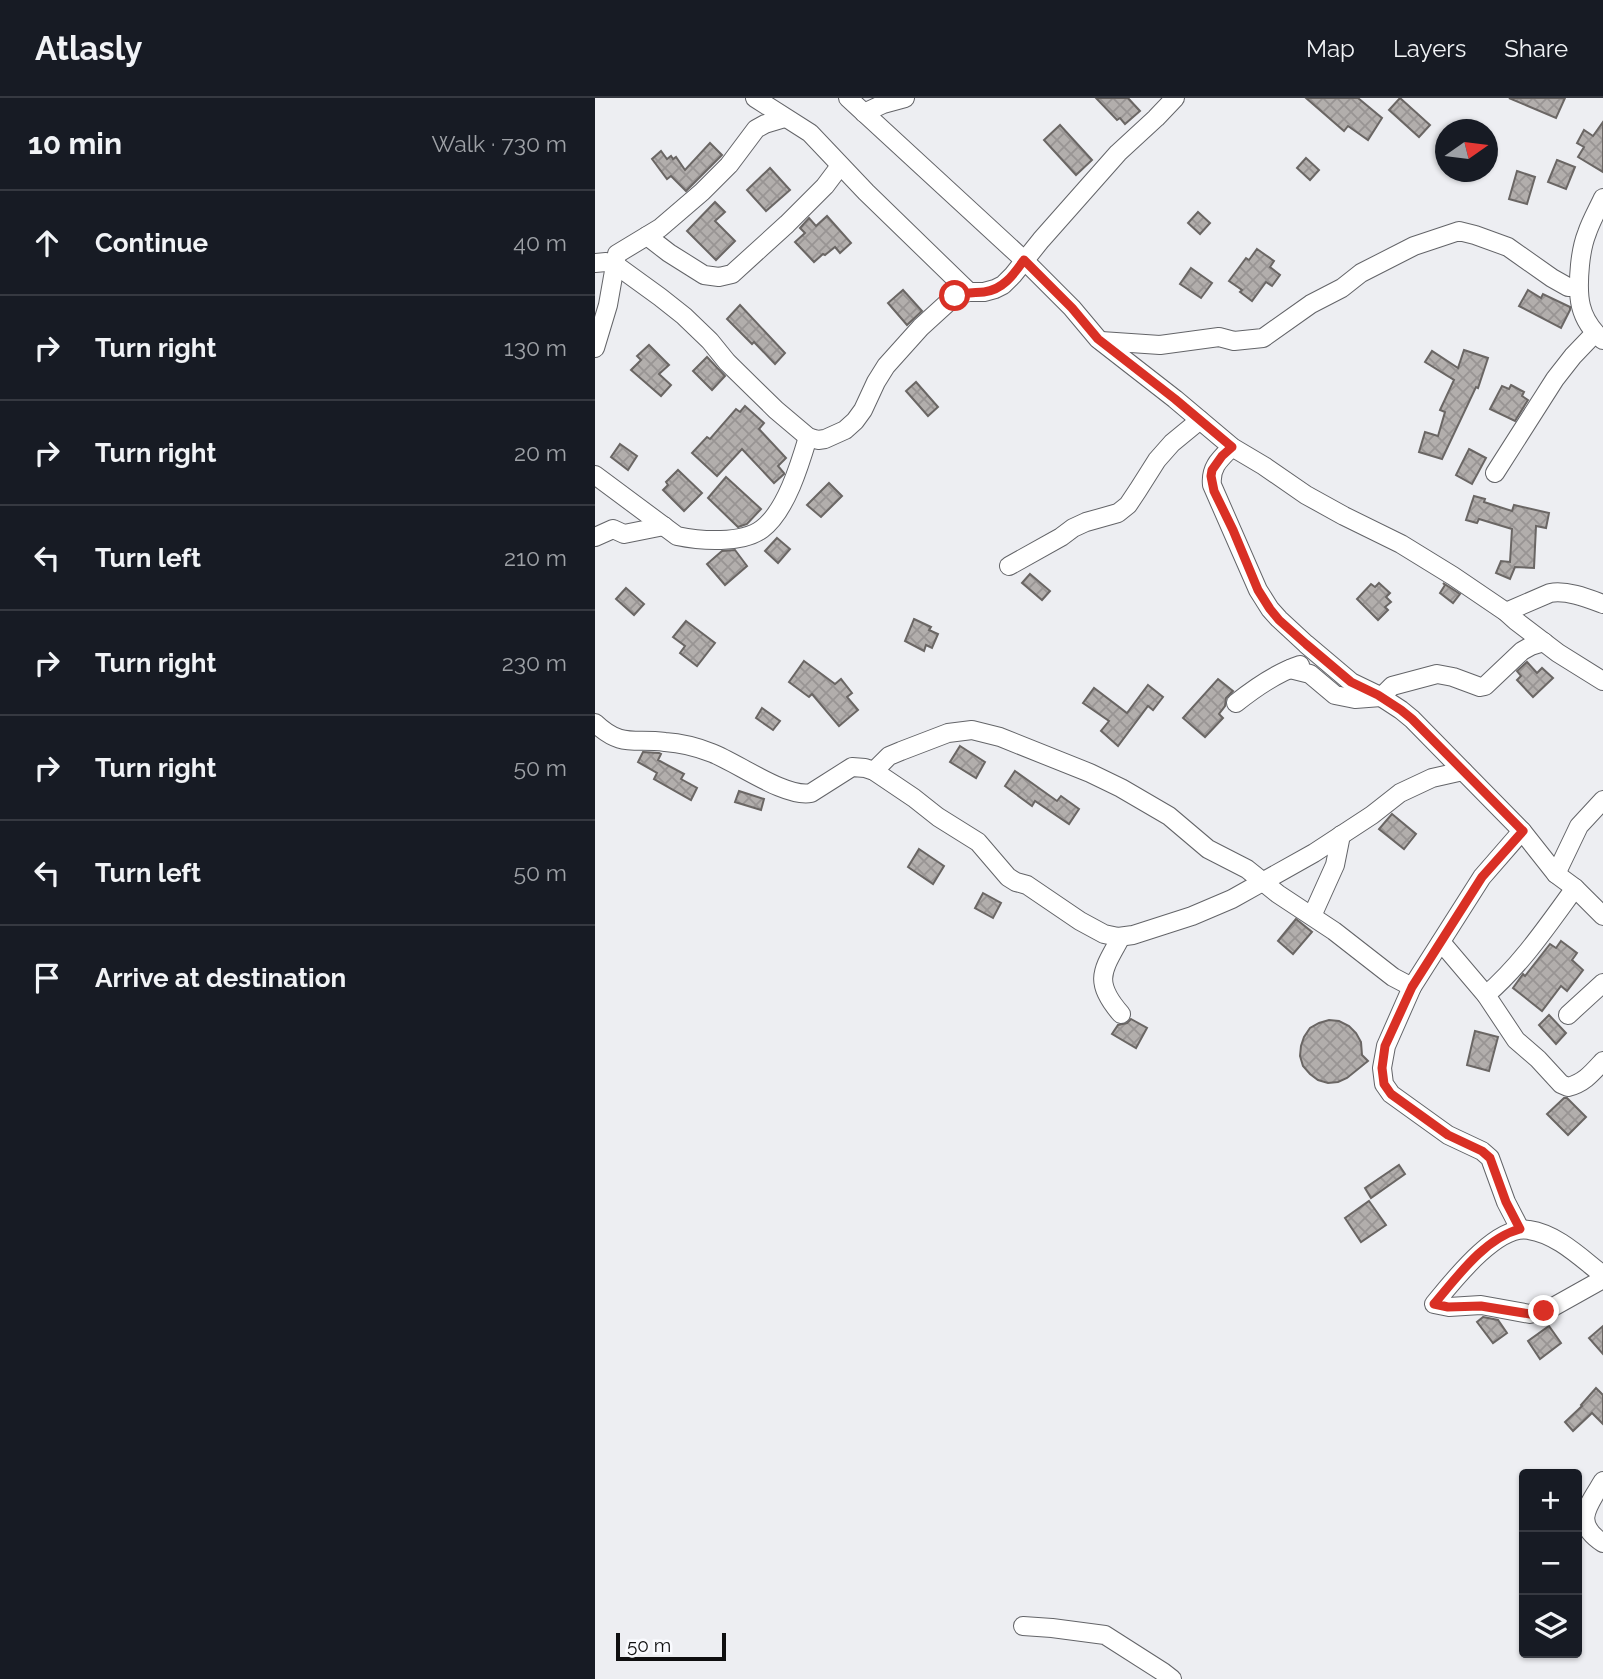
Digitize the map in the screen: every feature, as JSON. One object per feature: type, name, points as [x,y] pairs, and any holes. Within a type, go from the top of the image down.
[{"type":"street","points":[[755,98],[810,133],[840,166],[969,292]]},
{"type":"street","points":[[848,98],[1024,260],[1101,341],[1232,447],[1316,500],[1409,549],[1453,576],[1506,612],[1558,653],[1603,681]]},
{"type":"street","points":[[864,113],[905,98]]},
{"type":"street","points":[[595,263],[606,262],[642,283],[684,316],[727,362],[808,437],[825,439],[845,430],[855,421],[876,382],[894,357],[949,300],[964,292],[984,292],[1003,285],[1118,153],[1175,98]]},
{"type":"street","points":[[595,348],[608,305],[617,254],[660,228],[713,182],[756,129],[785,118]]},
{"type":"street","points":[[647,236],[704,275],[719,277],[732,274],[825,186],[840,166]]},
{"type":"street","points":[[1495,473],[1555,379],[1573,356],[1599,337],[1584,316],[1577,287],[1585,235],[1603,198]]},
{"type":"street","points":[[1101,341],[1160,345],[1219,337],[1234,341],[1263,338],[1311,304],[1342,288],[1368,270],[1414,246],[1459,232],[1508,247],[1552,278],[1568,287],[1577,287]]},
{"type":"street","points":[[1009,566],[1061,537],[1073,527],[1118,513],[1128,505],[1157,460],[1200,421]]},
{"type":"street","points":[[595,475],[677,536],[692,539],[729,539],[760,531],[770,522],[800,466],[808,437]]},
{"type":"street","points":[[1232,447],[1222,456],[1211,476],[1216,496],[1258,590],[1270,609],[1279,620],[1351,682],[1381,697],[1412,719],[1523,831],[1556,874],[1603,915]]},
{"type":"street","points":[[595,537],[613,529],[624,534],[664,526]]},
{"type":"street","points":[[1506,612],[1557,592],[1603,604]]},
{"type":"street","points":[[1290,669],[1310,674],[1335,695],[1356,699],[1381,697],[1392,686],[1437,674],[1479,687],[1485,685],[1522,651],[1544,642]]},
{"type":"street","points":[[1236,703],[1255,687],[1298,665],[1328,662]]},
{"type":"street","points":[[595,723],[620,740],[662,741],[712,753],[797,793],[811,793],[852,768],[874,771],[978,842],[1008,877],[1027,885],[1104,934],[1121,937],[1210,909],[1232,899],[1314,853],[1400,793],[1432,778],[1463,771]]},
{"type":"street","points":[[874,771],[889,757],[948,733],[963,730],[984,732],[1082,769],[1114,784],[1168,816],[1209,849],[1247,869],[1261,882],[1334,931],[1392,977],[1412,987]]},
{"type":"street","points":[[1556,874],[1579,826],[1603,800]]},
{"type":"street","points":[[1520,1229],[1506,1202],[1493,1164],[1486,1155],[1443,1132],[1391,1094],[1384,1084],[1382,1068],[1385,1046],[1412,987],[1482,877],[1523,831]]},
{"type":"street","points":[[1312,916],[1335,865],[1341,835]]},
{"type":"street","points":[[1486,995],[1505,978],[1575,888]]},
{"type":"street","points":[[1121,937],[1107,962],[1103,979],[1111,1003],[1121,1014]]},
{"type":"street","points":[[1441,942],[1486,995],[1517,1040],[1564,1086],[1571,1087],[1584,1082],[1603,1061]]},
{"type":"street","points":[[1568,1015],[1603,983]]},
{"type":"street","points":[[1520,1229],[1532,1230],[1561,1243],[1603,1277],[1553,1307],[1530,1314],[1481,1306],[1448,1307],[1434,1304],[1473,1258],[1498,1239],[1520,1229]]},
{"type":"street","points":[[1603,1481],[1584,1516],[1587,1530],[1603,1543]]},
{"type":"street","points":[[1023,1626],[1105,1635],[1172,1679]]},
{"type":"building","points":[[1096,98],[1128,98],[1140,111],[1125,124],[1120,118],[1117,120]]},
{"type":"building","points":[[1306,98],[1358,98],[1382,118],[1368,140],[1348,126],[1344,131]]},
{"type":"building","points":[[1400,98],[1430,125],[1419,137],[1389,110]]},
{"type":"building","points":[[1509,98],[1565,98],[1556,118]]},
{"type":"building","points":[[1603,122],[1603,172],[1578,157],[1584,147],[1577,143],[1584,130],[1593,136]]},
{"type":"building","points":[[1060,125],[1092,160],[1076,175],[1044,140]]},
{"type":"building","points":[[710,143],[722,155],[686,191],[671,176],[667,179],[652,159],[661,151],[667,159],[676,157],[685,170]]},
{"type":"building","points":[[1306,158],[1319,170],[1310,180],[1297,168]]},
{"type":"building","points":[[1557,160],[1575,167],[1566,189],[1548,182]]},
{"type":"building","points":[[770,168],[790,190],[766,211],[747,190]]},
{"type":"building","points":[[1517,171],[1535,177],[1527,204],[1509,199]]},
{"type":"building","points":[[715,202],[725,212],[715,221],[735,241],[716,260],[687,231]]},
{"type":"building","points":[[1198,212],[1210,223],[1200,234],[1188,223]]},
{"type":"building","points":[[827,216],[851,243],[840,253],[835,247],[814,262],[795,242],[805,233],[800,228],[809,218],[816,226]]},
{"type":"building","points":[[1257,249],[1274,261],[1270,267],[1280,275],[1272,286],[1266,282],[1252,301],[1229,281],[1246,258],[1249,260]]},
{"type":"building","points":[[1191,268],[1212,283],[1201,298],[1180,284]]},
{"type":"building","points":[[903,290],[922,311],[907,325],[888,303]]},
{"type":"building","points":[[1528,290],[1541,298],[1543,294],[1570,307],[1561,328],[1519,306]]},
{"type":"building","points":[[740,305],[785,353],[775,364],[727,319]]},
{"type":"building","points":[[649,345],[669,365],[659,374],[671,385],[661,396],[631,370],[641,360],[637,356]]},
{"type":"building","points":[[1464,350],[1488,358],[1478,388],[1476,387],[1442,459],[1419,452],[1425,432],[1438,436],[1445,412],[1440,410],[1454,380],[1425,362],[1432,351],[1458,368]]},
{"type":"building","points":[[707,357],[725,376],[712,390],[693,371]]},
{"type":"building","points":[[916,382],[938,407],[928,416],[906,391]]},
{"type":"building","points":[[1511,385],[1524,392],[1522,396],[1528,400],[1515,421],[1490,409],[1502,386],[1509,389]]},
{"type":"building","points":[[745,406],[764,423],[759,429],[786,458],[778,466],[784,474],[774,483],[742,449],[717,476],[692,453],[707,437],[710,439],[736,409],[740,412]]},
{"type":"building","points":[[620,444],[637,456],[628,470],[611,457]]},
{"type":"building","points":[[1469,449],[1486,458],[1472,484],[1456,475]]},
{"type":"building","points":[[678,470],[702,493],[684,511],[663,490],[668,485],[666,482]]},
{"type":"building","points":[[726,477],[761,509],[747,524],[738,527],[708,498]]},
{"type":"building","points":[[829,483],[842,496],[821,517],[807,505]]},
{"type":"building","points":[[1474,496],[1512,511],[1514,505],[1549,513],[1546,528],[1536,526],[1534,568],[1515,567],[1510,579],[1496,573],[1501,561],[1510,562],[1512,529],[1479,519],[1477,523],[1466,520]]},
{"type":"building","points":[[777,538],[790,549],[778,563],[765,551]]},
{"type":"building","points":[[735,550],[747,566],[725,585],[707,564],[722,551]]},
{"type":"building","points":[[1030,574],[1050,591],[1042,600],[1022,583]]},
{"type":"building","points":[[1379,583],[1390,593],[1386,597],[1391,602],[1385,607],[1388,610],[1378,620],[1357,599],[1371,584],[1375,587]]},
{"type":"building","points":[[1443,583],[1460,594],[1453,603],[1440,593],[1445,585]]},
{"type":"building","points":[[626,588],[644,604],[634,615],[616,599]]},
{"type":"building","points":[[914,619],[931,627],[929,630],[938,634],[932,648],[926,645],[924,651],[905,641]]},
{"type":"building","points":[[686,621],[715,643],[697,666],[680,653],[685,646],[673,637]]},
{"type":"building","points":[[804,661],[835,684],[841,679],[852,693],[847,697],[858,710],[839,726],[812,694],[809,697],[789,682]]},
{"type":"building","points":[[1527,662],[1537,673],[1542,668],[1553,678],[1533,697],[1517,680],[1521,676],[1517,671]]},
{"type":"building","points":[[1218,679],[1233,691],[1226,698],[1225,706],[1219,714],[1223,718],[1205,737],[1183,718]]},
{"type":"building","points":[[1148,685],[1163,697],[1153,710],[1148,706],[1118,746],[1101,731],[1109,721],[1083,703],[1094,688],[1127,713]]},
{"type":"building","points":[[762,708],[780,721],[773,730],[756,718]]},
{"type":"building","points":[[960,746],[985,762],[976,778],[950,762]]},
{"type":"building","points":[[643,752],[661,754],[658,760],[684,774],[681,779],[697,788],[691,800],[654,779],[657,773],[638,762]]},
{"type":"building","points":[[1015,771],[1057,801],[1061,796],[1079,809],[1069,824],[1035,801],[1032,806],[1005,786]]},
{"type":"building","points":[[739,791],[764,799],[761,810],[735,802]]},
{"type":"building","points":[[1392,814],[1416,834],[1404,849],[1379,829]]},
{"type":"building","points":[[919,849],[944,866],[933,884],[908,867]]},
{"type":"building","points":[[983,893],[1001,903],[993,918],[975,908]]},
{"type":"building","points":[[1296,919],[1312,932],[1293,954],[1278,941]]},
{"type":"building","points":[[1561,941],[1577,953],[1572,960],[1583,970],[1567,991],[1561,986],[1542,1011],[1513,988],[1550,944],[1556,948]]},
{"type":"building","points":[[1549,1015],[1566,1033],[1556,1044],[1539,1025]]},
{"type":"building","points":[[1131,1019],[1147,1028],[1136,1048],[1112,1034],[1118,1025]]},
{"type":"building","points":[[1329,1020],[1339,1021],[1356,1033],[1361,1042],[1362,1055],[1368,1061],[1347,1078],[1328,1083],[1310,1074],[1303,1066],[1300,1056],[1304,1037],[1310,1028]]},
{"type":"building","points":[[1475,1031],[1498,1037],[1489,1071],[1467,1065]]},
{"type":"building","points":[[1564,1098],[1586,1117],[1568,1135],[1547,1114]]},
{"type":"building","points":[[1399,1165],[1405,1174],[1371,1198],[1365,1188]]},
{"type":"building","points":[[1369,1201],[1386,1225],[1361,1242],[1345,1218]]},
{"type":"building","points":[[1483,1317],[1498,1320],[1507,1333],[1493,1343],[1477,1322]]},
{"type":"building","points":[[1549,1326],[1561,1343],[1540,1359],[1528,1341]]},
{"type":"building","points":[[1603,1326],[1603,1354],[1589,1338]]},
{"type":"building","points":[[1596,1388],[1603,1395],[1603,1424],[1592,1413],[1573,1431],[1565,1422]]},
{"type":"route","points":[[955,296],[964,292],[984,292],[1003,285],[1024,260],[1072,308],[1098,339],[1232,447],[1212,470],[1214,491],[1258,590],[1270,609],[1279,620],[1351,682],[1378,695],[1412,719],[1523,831],[1482,877],[1412,987],[1385,1046],[1382,1068],[1384,1084],[1391,1094],[1454,1139],[1482,1151],[1490,1158],[1506,1202],[1520,1229],[1498,1239],[1473,1258],[1434,1304],[1448,1307],[1481,1306],[1530,1314],[1544,1311]]}]
